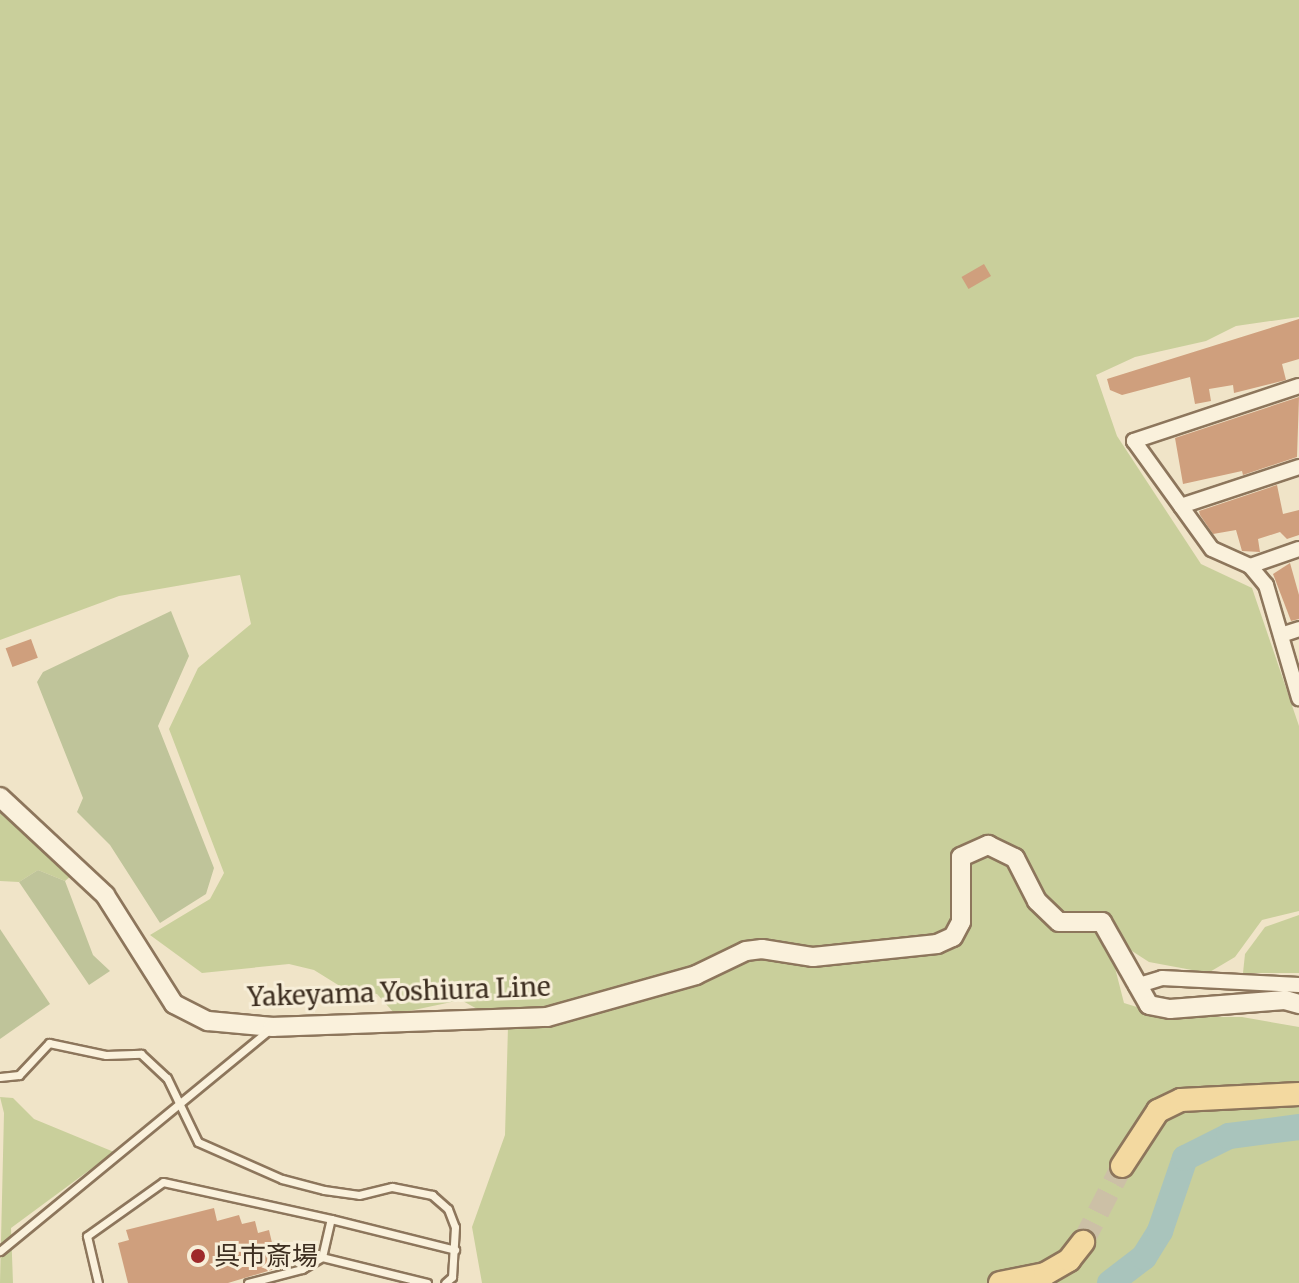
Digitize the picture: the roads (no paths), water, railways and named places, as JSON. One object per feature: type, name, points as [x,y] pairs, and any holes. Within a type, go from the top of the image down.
[{"type":"main road","name":"Yakeyama Yoshiura Line","points":[[0,797],[105,895],[174,1004],[208,1021],[273,1027],[547,1017],[696,975],[746,951],[762,949],[813,957],[937,944],[953,937],[961,922],[961,857],[988,845],[1015,858],[1037,901],[1059,922],[1102,922],[1149,1005],[1170,1009],[1285,1000],[1299,1004]]},
{"type":"main road","points":[[1122,1166],[1158,1111],[1181,1100],[1299,1094]]},
{"type":"main road","points":[[1000,1283],[1045,1274],[1069,1260],[1083,1242]]},
{"type":"street","points":[[1299,386],[1137,436],[1134,441],[1212,549],[1250,566],[1266,585],[1299,698]]},
{"type":"street","points":[[1181,506],[1299,467]]},
{"type":"street","points":[[1250,566],[1299,549]]},
{"type":"street","points":[[1281,635],[1299,629]]},
{"type":"street","points":[[1136,986],[1162,978],[1299,985]]},
{"type":"lane","points":[[0,1251],[273,1027]]},
{"type":"lane","points":[[0,1077],[19,1075],[49,1043],[106,1055],[126,1052],[152,1061],[181,1103],[198,1142],[282,1179],[359,1195],[392,1187],[432,1195],[448,1209],[455,1250],[452,1277],[445,1283]]},
{"type":"lane","points":[[98,1283],[87,1236],[152,1186],[163,1182],[455,1250]]},
{"type":"lane","points":[[322,1257],[331,1219]]},
{"type":"lane","points":[[248,1283],[302,1269],[322,1257],[427,1283]]},
{"type":"waterway","points":[[1110,1283],[1144,1257],[1160,1231],[1185,1158],[1229,1136],[1299,1127]]},
{"type":"tunnel","points":[[1083,1242],[1122,1166]]},
{"type":"place","name":"呉市斎場","points":[[198,1256]]}]
